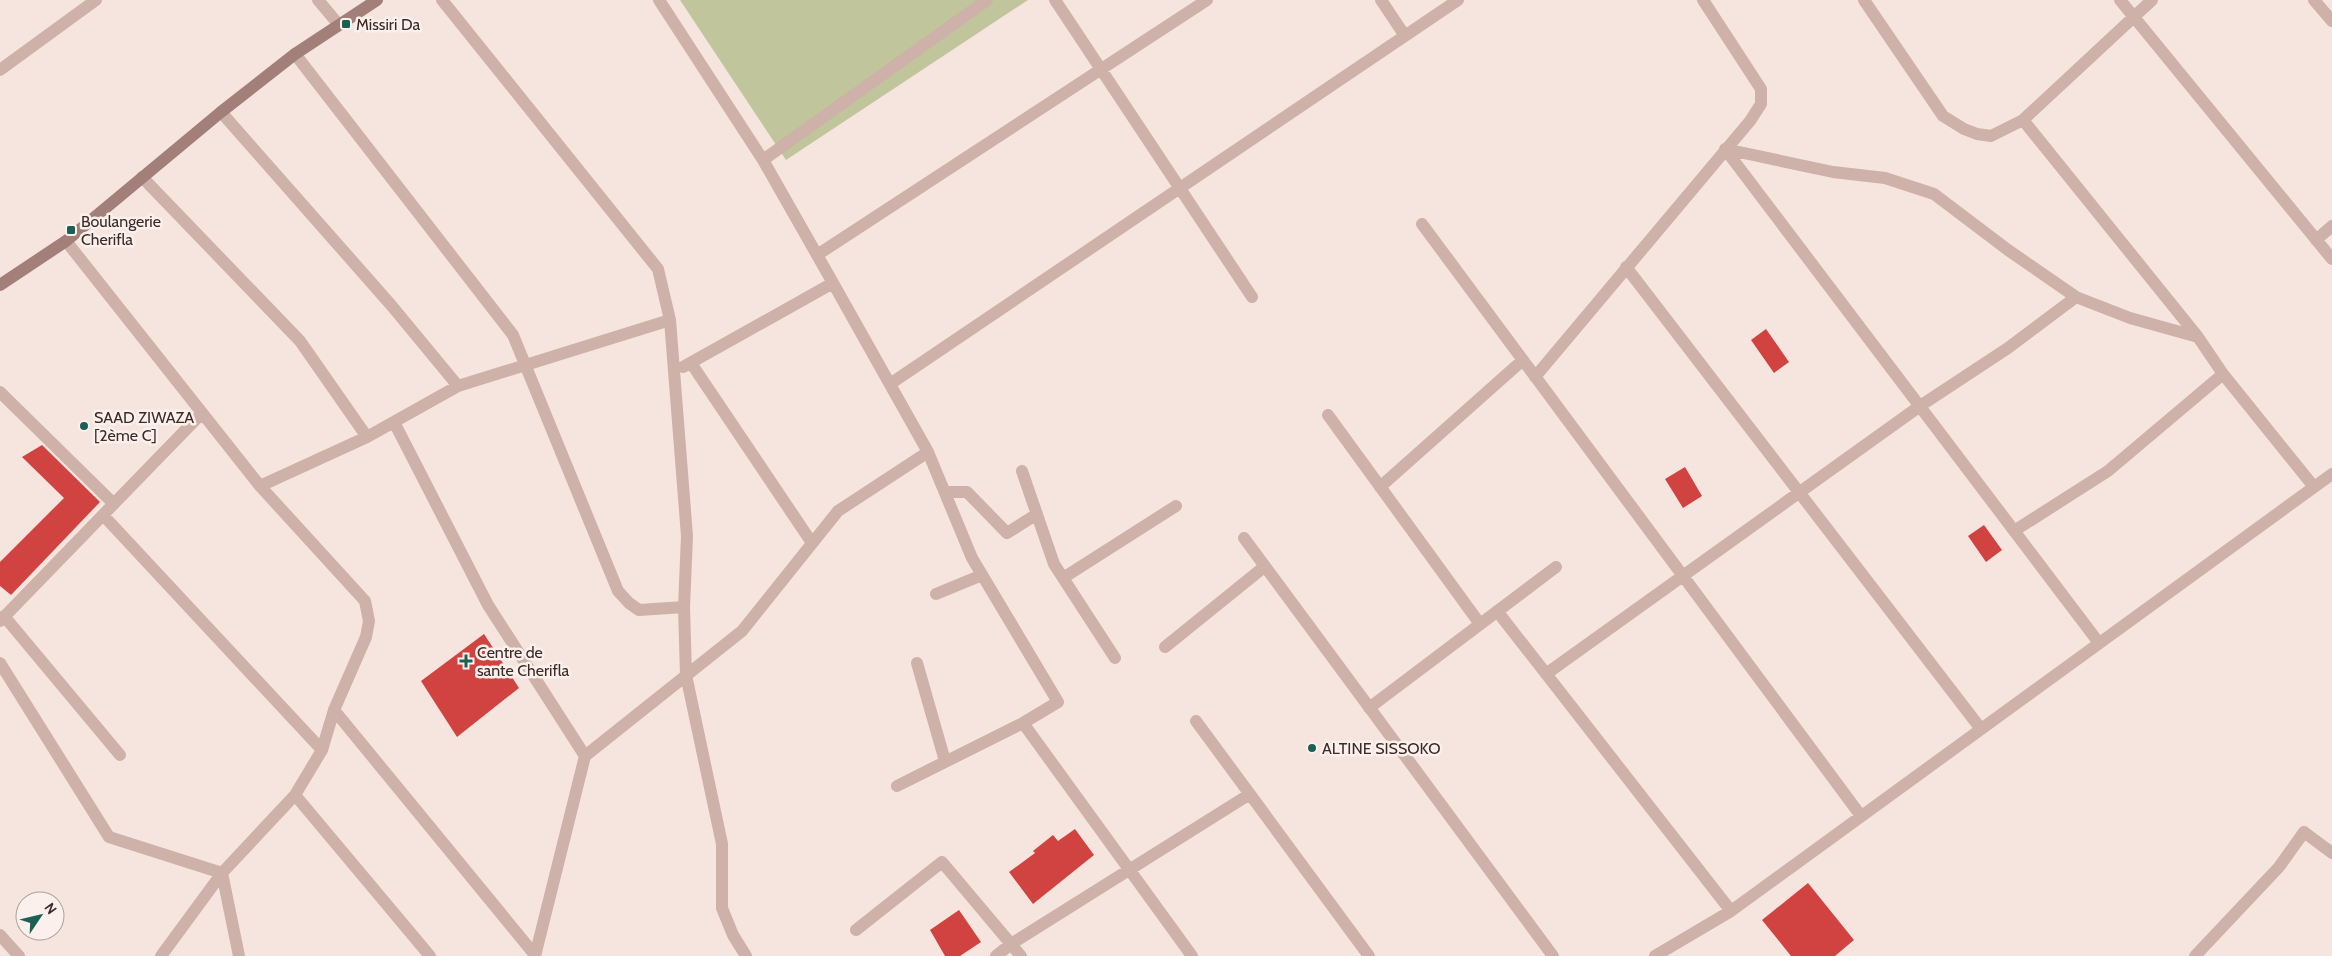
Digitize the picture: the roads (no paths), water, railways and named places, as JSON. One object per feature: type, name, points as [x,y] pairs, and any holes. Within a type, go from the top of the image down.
[{"type":"street","points":[[0,70],[96,0]]},
{"type":"street","points":[[318,0],[338,25]]},
{"type":"street","points":[[0,285],[66,242],[221,112],[295,54],[377,0]]},
{"type":"street","points":[[442,0],[658,269],[670,320],[687,536],[684,607],[686,675],[722,844],[722,908],[733,935],[746,956]]},
{"type":"street","points":[[659,0],[763,160],[833,283],[928,452],[972,558],[1058,702],[1023,723],[897,786]]},
{"type":"street","points":[[763,160],[987,0]]},
{"type":"street","points":[[1056,0],[1252,297]]},
{"type":"street","points":[[817,255],[1207,0]]},
{"type":"street","points":[[1381,0],[1405,36]]},
{"type":"street","points":[[890,384],[1458,0]]},
{"type":"street","points":[[1536,377],[1750,121],[1761,104],[1761,89],[1703,0]]},
{"type":"street","points":[[1864,0],[1943,116],[1964,129],[1990,136],[2023,120],[2152,0]]},
{"type":"street","points":[[2120,0],[2332,259]]},
{"type":"street","points":[[2314,0],[2332,21]]},
{"type":"street","points":[[295,54],[513,335],[618,591],[629,603],[640,610],[684,607]]},
{"type":"street","points":[[221,112],[391,305],[458,386]]},
{"type":"street","points":[[2023,120],[2198,337],[2223,374],[2314,487]]},
{"type":"street","points":[[1725,149],[1833,172],[1885,178],[1934,194],[2008,250],[2076,297],[2130,318],[2198,337]]},
{"type":"street","points":[[1725,149],[2099,644]]},
{"type":"street","points":[[142,177],[300,341],[367,436]]},
{"type":"street","points":[[1422,224],[1862,816]]},
{"type":"street","points":[[2316,240],[2332,226]]},
{"type":"street","points":[[66,242],[260,486],[365,601],[369,621],[366,637],[334,710],[322,750],[296,795],[222,873],[161,956]]},
{"type":"street","points":[[1626,267],[1981,729]]},
{"type":"street","points":[[674,372],[833,283]]},
{"type":"street","points":[[1546,674],[1920,406],[2008,348],[2076,297]]},
{"type":"street","points":[[260,486],[367,436],[458,386],[670,320]]},
{"type":"street","points":[[1380,487],[1523,360]]},
{"type":"street","points":[[690,363],[812,543]]},
{"type":"street","points":[[2014,531],[2108,471],[2223,374]]},
{"type":"street","points":[[0,392],[114,504]]},
{"type":"street","points":[[120,755],[2,619],[202,413]]},
{"type":"street","points":[[1328,415],[1480,624]]},
{"type":"street","points":[[394,422],[488,605],[585,756]]},
{"type":"street","points":[[535,956],[585,756],[742,630],[838,511],[928,452]]},
{"type":"street","points":[[1022,471],[1054,564],[1115,658]]},
{"type":"street","points":[[1655,956],[1731,911],[2332,474]]},
{"type":"street","points":[[945,492],[968,492],[1007,533],[1037,514]]},
{"type":"street","points":[[1063,578],[1176,506]]},
{"type":"street","points":[[103,515],[322,750]]},
{"type":"street","points":[[1244,538],[1553,956]]},
{"type":"street","points":[[1165,647],[1264,567]]},
{"type":"street","points":[[1369,708],[1556,567]]},
{"type":"street","points":[[936,594],[982,575]]},
{"type":"street","points":[[1497,612],[1731,911]]},
{"type":"street","points":[[0,663],[109,837],[222,873]]},
{"type":"street","points":[[917,663],[945,761]]},
{"type":"street","points":[[334,710],[535,956]]},
{"type":"street","points":[[1196,721],[1369,956]]},
{"type":"street","points":[[1023,723],[1192,956]]},
{"type":"street","points":[[996,956],[1011,944],[1250,794]]},
{"type":"street","points":[[296,795],[430,956]]},
{"type":"street","points":[[2195,956],[2279,867],[2304,832],[2332,853]]},
{"type":"street","points":[[856,930],[942,862],[1021,956]]},
{"type":"street","points":[[222,873],[239,956]]},
{"type":"street","points":[[0,936],[19,956]]},
{"type":"place","name":"Missiri Da","points":[[346,24]]},
{"type":"place","name":"Boulangerie Cherifla","points":[[71,230]]},
{"type":"place","name":"SAAD ZIWAZA [2ème C]","points":[[84,426]]},
{"type":"place","name":"Centre de sante Cherifla","points":[[466,661]]},
{"type":"place","name":"ALTINE SISSOKO","points":[[1312,748]]}]
